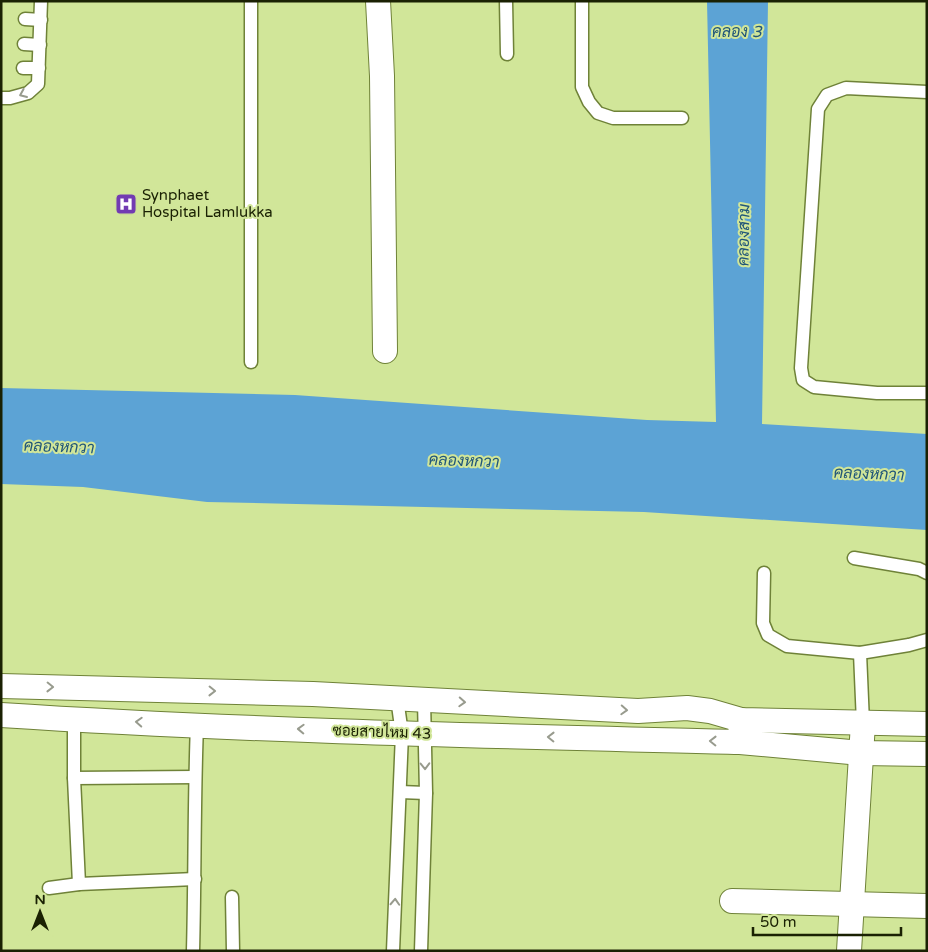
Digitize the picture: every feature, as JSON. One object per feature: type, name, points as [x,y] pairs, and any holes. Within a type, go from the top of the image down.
[{"type":"street","points":[[378,1],[382,76],[385,351]]},
{"type":"street","points":[[1,686],[313,694],[638,711],[687,708],[710,711],[740,731],[861,753],[927,754]]},
{"type":"street","name":"ซอยสายไหม 43","points":[[1,715],[74,720],[413,734],[740,731]]},
{"type":"street","points":[[740,731],[863,723],[927,724]]},
{"type":"street","points":[[849,951],[863,723]]},
{"type":"street","points":[[732,901],[927,906]]},
{"type":"lane","points":[[1,98],[10,98],[28,93],[38,84],[41,1]]},
{"type":"lane","points":[[251,1],[251,362]]},
{"type":"lane","points":[[506,1],[507,54]]},
{"type":"lane","points":[[582,1],[582,87],[589,102],[598,112],[613,118],[682,118]]},
{"type":"lane","points":[[24,19],[41,20]]},
{"type":"lane","points":[[24,44],[40,44]]},
{"type":"lane","points":[[23,68],[39,68]]},
{"type":"lane","points":[[927,92],[846,88],[827,95],[818,109],[801,368],[803,380],[814,387],[877,393],[927,393]]},
{"type":"lane","points":[[854,558],[919,569],[927,573]]},
{"type":"lane","points":[[764,573],[763,623],[768,635],[787,646],[860,653],[910,645],[927,640]]},
{"type":"lane","points":[[860,653],[863,723]]},
{"type":"lane","points":[[397,698],[413,734],[426,793],[421,951]]},
{"type":"lane","points":[[393,951],[400,792],[413,734],[424,700]]},
{"type":"lane","points":[[74,720],[74,778],[80,884]]},
{"type":"lane","points":[[193,951],[197,725]]},
{"type":"lane","points":[[74,778],[195,777]]},
{"type":"lane","points":[[400,792],[426,793]]},
{"type":"lane","points":[[49,888],[80,884],[195,879]]},
{"type":"lane","points":[[232,897],[233,951]]},
{"type":"water","points":[[707,1],[768,1],[762,424],[927,434],[927,530],[644,512],[207,502],[83,487],[1,484],[1,388],[295,395],[647,420],[716,422]]},
{"type":"place","name":"Synphaet Hospital Lamlukka","points":[[126,204]]},
{"type":"water label","name":"คลอง 3","points":[[737,32]]},
{"type":"water label","name":"คลองสาม","points":[[744,235]]},
{"type":"water label","name":"คลองหกวา","points":[[59,447]]},
{"type":"water label","name":"คลองหกวา","points":[[464,461]]},
{"type":"water label","name":"คลองหกวา","points":[[869,474]]}]
